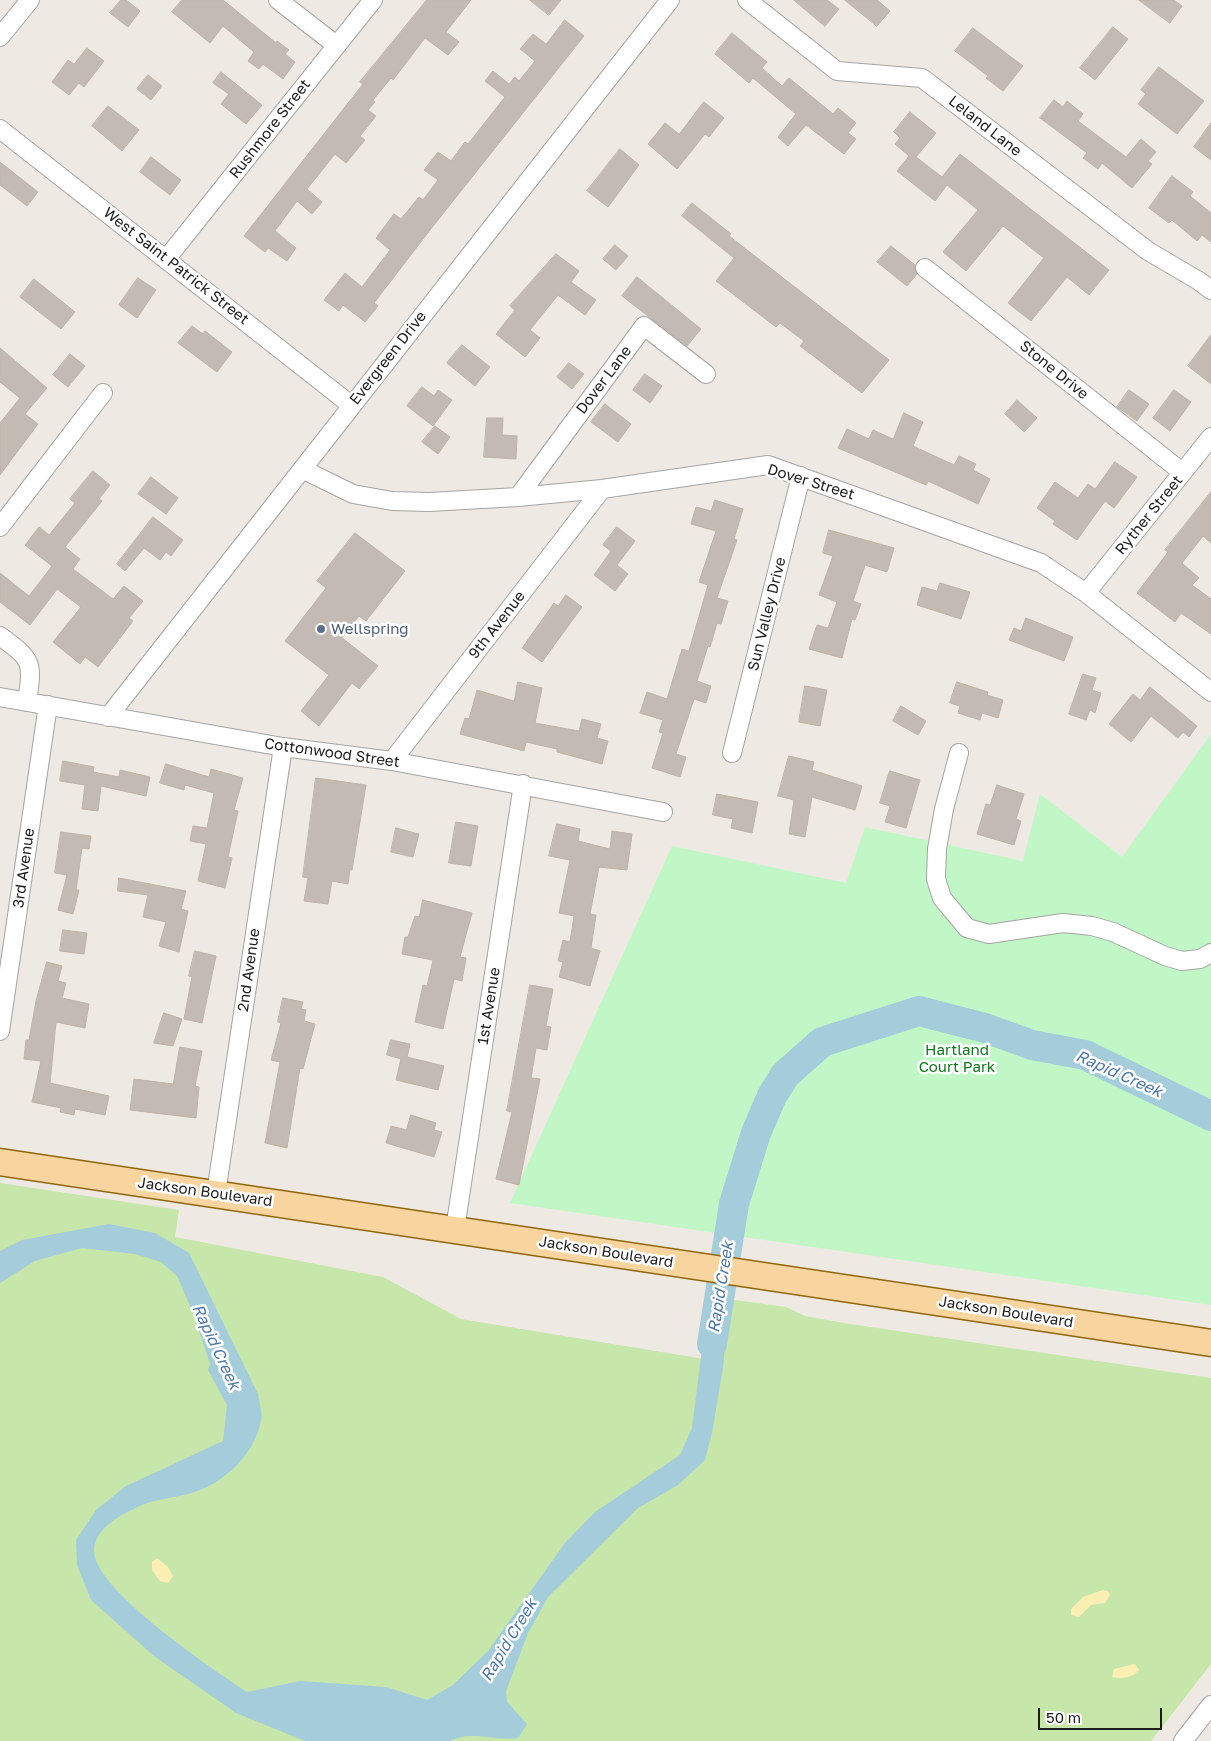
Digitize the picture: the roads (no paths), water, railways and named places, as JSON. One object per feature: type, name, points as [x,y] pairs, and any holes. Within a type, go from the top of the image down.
[{"type":"main road","name":"Jackson Boulevard","points":[[0,1162],[1211,1343]]},
{"type":"street","points":[[0,37],[30,0]]},
{"type":"street","points":[[278,0],[336,45]]},
{"type":"street","name":"Rushmore Street","points":[[167,258],[373,0]]},
{"type":"street","name":"Evergreen Drive","points":[[108,717],[304,470],[351,405],[670,0]]},
{"type":"street","name":"Leland Lane","points":[[747,0],[837,71],[922,78],[1148,251],[1211,290]]},
{"type":"street","name":"West Saint Patrick Street","points":[[0,129],[167,258],[351,405]]},
{"type":"street","name":"Stone Drive","points":[[925,268],[1182,472]]},
{"type":"street","name":"Dover Lane","points":[[518,497],[644,326],[706,374]]},
{"type":"street","points":[[0,527],[103,393]]},
{"type":"street","name":"Ryther Street","points":[[1086,593],[1211,437]]},
{"type":"street","name":"Dover Street","points":[[304,470],[354,494],[392,501],[429,502],[518,497],[602,489],[768,465],[1042,563],[1086,593],[1211,692]]},
{"type":"street","name":"Sun Valley Drive","points":[[732,753],[801,476]]},
{"type":"street","name":"9th Avenue","points":[[392,761],[602,489]]},
{"type":"street","points":[[0,636],[25,654],[31,672],[27,702]]},
{"type":"street","name":"Cottonwood Street","points":[[0,697],[283,747],[392,761],[524,784],[663,812]]},
{"type":"street","name":"3rd Avenue","points":[[0,1031],[48,705]]},
{"type":"street","name":"2nd Avenue","points":[[216,1193],[283,747]]},
{"type":"street","points":[[959,753],[942,817],[937,849],[936,879],[942,898],[967,928],[988,934],[1063,923],[1092,926],[1113,932],[1165,956],[1182,961],[1200,959],[1211,954]]},
{"type":"street","name":"1st Avenue","points":[[455,1229],[524,784]]},
{"type":"street","points":[[1183,1741],[1211,1706]]},
{"type":"water","points":[[109,1224],[155,1233],[189,1253],[258,1394],[261,1417],[253,1444],[246,1455],[228,1473],[218,1481],[195,1492],[153,1501],[125,1513],[110,1523],[99,1535],[94,1551],[99,1567],[113,1586],[134,1607],[184,1648],[247,1692],[300,1681],[386,1687],[427,1700],[453,1685],[488,1651],[565,1543],[595,1512],[680,1455],[692,1428],[708,1301],[729,1305],[723,1367],[712,1433],[705,1460],[678,1485],[638,1508],[548,1597],[528,1633],[506,1691],[507,1702],[527,1724],[518,1738],[466,1736],[450,1741],[305,1741],[236,1713],[154,1656],[91,1600],[77,1565],[76,1540],[96,1510],[126,1486],[223,1441],[227,1405],[208,1370],[210,1364],[195,1318],[177,1276],[161,1262],[135,1254],[82,1248],[35,1261],[0,1283],[0,1251],[22,1240]]},
{"type":"waterway","name":"Rapid Creek","points":[[712,1344],[734,1204],[756,1133],[772,1096],[785,1075],[822,1042],[919,1011],[985,1028],[1032,1045],[1085,1055],[1211,1116]]},
{"type":"place","name":"Wellspring","points":[[321,629]]},
{"type":"park label","name":"Hartland Court Park","points":[[957,1058]]}]
